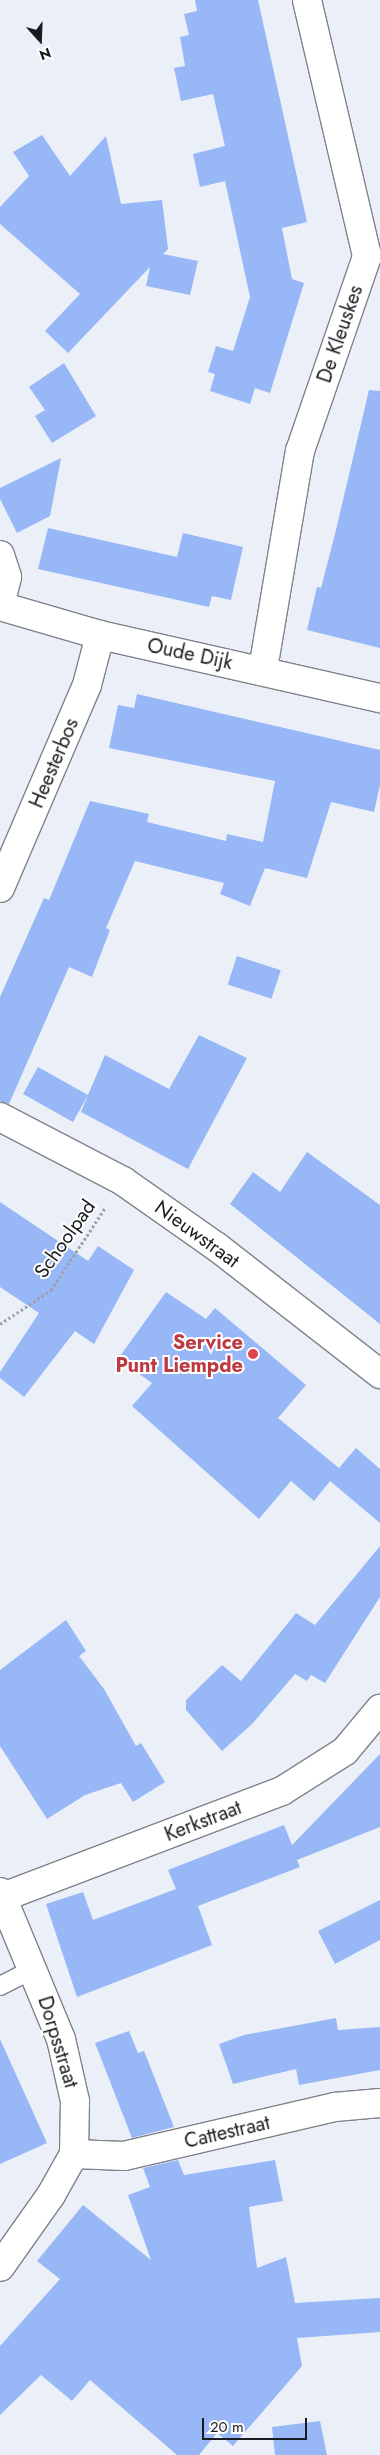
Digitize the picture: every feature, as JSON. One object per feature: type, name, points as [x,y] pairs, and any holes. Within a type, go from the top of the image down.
[{"type":"street","name":"De Kleuskes","points":[[263,669],[300,451],[374,255],[307,0]]},
{"type":"street","points":[[0,555],[7,577],[0,606]]},
{"type":"street","name":"Oude Dijk","points":[[0,606],[100,635],[263,669],[380,698]]},
{"type":"street","name":"Heesterbos","points":[[0,888],[87,685],[100,635]]},
{"type":"street","name":"Nieuwstraat","points":[[0,1117],[123,1181],[217,1247],[380,1374]]},
{"type":"street","name":"Kerkstraat","points":[[1,1895],[282,1791],[344,1751],[380,1709]]},
{"type":"street","name":"Dorpsstraat","points":[[0,2268],[51,2195],[74,2154],[75,2101],[61,2039],[34,1969],[1,1895]]},
{"type":"street","name":"Cattestraat","points":[[74,2154],[124,2156],[335,2107],[380,2103]]},
{"type":"lane","points":[[0,1986],[34,1969]]},
{"type":"path","name":"Schoolpad","points":[[0,1324],[50,1290],[123,1181]]},
{"type":"building","points":[[195,0],[258,0],[307,222],[282,228],[292,279],[304,283],[270,393],[255,388],[250,404],[210,391],[215,374],[208,372],[216,346],[233,351],[250,297],[225,181],[200,187],[193,154],[225,146],[213,94],[181,101],[174,68],[185,66],[180,37],[189,35],[184,14],[197,11]]},
{"type":"building","points":[[42,135],[70,176],[106,136],[121,204],[162,200],[168,249],[163,254],[198,261],[190,295],[146,286],[150,267],[68,353],[45,331],[80,294],[0,224],[0,207],[29,176],[13,152]]},
{"type":"building","points":[[64,363],[96,416],[52,443],[35,416],[45,410],[29,387]]},
{"type":"building","points":[[369,390],[380,391],[380,648],[307,630],[317,587],[321,588],[335,534]]},
{"type":"building","points":[[61,458],[50,516],[17,533],[0,499],[0,488]]},
{"type":"building","points":[[48,528],[177,557],[183,533],[243,547],[231,600],[212,596],[209,607],[38,569]]},
{"type":"building","points":[[137,694],[380,750],[380,785],[374,812],[331,802],[307,878],[265,868],[250,906],[220,894],[224,883],[135,861],[106,928],[110,930],[92,977],[69,967],[9,1104],[0,1101],[0,997],[44,898],[49,900],[90,801],[149,814],[147,822],[226,841],[227,834],[263,842],[275,781],[109,748],[118,705],[134,708]]},
{"type":"building","points":[[237,956],[281,970],[271,999],[228,985]]},
{"type":"building","points":[[199,1035],[247,1058],[188,1169],[81,1112],[105,1055],[169,1089]]},
{"type":"building","points":[[38,1067],[88,1095],[73,1122],[23,1094]]},
{"type":"building","points":[[307,1152],[380,1205],[380,1324],[230,1204],[253,1172],[280,1192]]},
{"type":"building","points":[[0,1202],[88,1261],[98,1246],[134,1270],[94,1344],[75,1331],[24,1397],[0,1378],[0,1372],[39,1313],[0,1287]]},
{"type":"building","points":[[166,1292],[206,1319],[215,1308],[306,1385],[278,1418],[339,1468],[356,1448],[380,1469],[380,1523],[330,1481],[314,1501],[291,1481],[259,1519],[132,1406],[152,1383],[118,1359]]},
{"type":"building","points":[[380,1546],[380,1597],[325,1683],[311,1675],[307,1681],[295,1674],[252,1724],[222,1751],[186,1710],[186,1700],[222,1665],[241,1681],[296,1613],[315,1625]]},
{"type":"building","points":[[66,1620],[86,1651],[79,1656],[104,1689],[136,1746],[141,1743],[165,1782],[133,1802],[121,1783],[85,1795],[47,1819],[0,1746],[0,1670]]},
{"type":"building","points":[[380,1754],[380,1827],[297,1860],[300,1867],[198,1906],[212,1945],[77,1997],[46,1904],[83,1892],[93,1920],[176,1889],[168,1870],[284,1825],[292,1845]]},
{"type":"building","points":[[380,1900],[380,1940],[335,1964],[318,1931]]},
{"type":"building","points":[[336,2018],[338,2030],[380,2027],[380,2070],[299,2085],[296,2069],[233,2084],[219,2044],[244,2035]]},
{"type":"building","points":[[129,2031],[138,2053],[144,2051],[174,2127],[132,2138],[95,2043]]},
{"type":"building","points":[[0,2039],[47,2143],[0,2164]]},
{"type":"building","points":[[178,2160],[184,2175],[275,2160],[283,2201],[249,2207],[257,2268],[286,2257],[295,2303],[380,2298],[380,2332],[297,2338],[302,2366],[233,2446],[217,2433],[199,2455],[177,2455],[90,2380],[72,2401],[41,2375],[0,2415],[0,2346],[60,2279],[37,2261],[83,2205],[151,2260],[128,2195],[150,2187],[143,2168]]},
{"type":"building","points":[[320,2421],[327,2455],[275,2455],[272,2427]]},
{"type":"place","name":"Service Punt Liempde","points":[[253,1354]]}]
